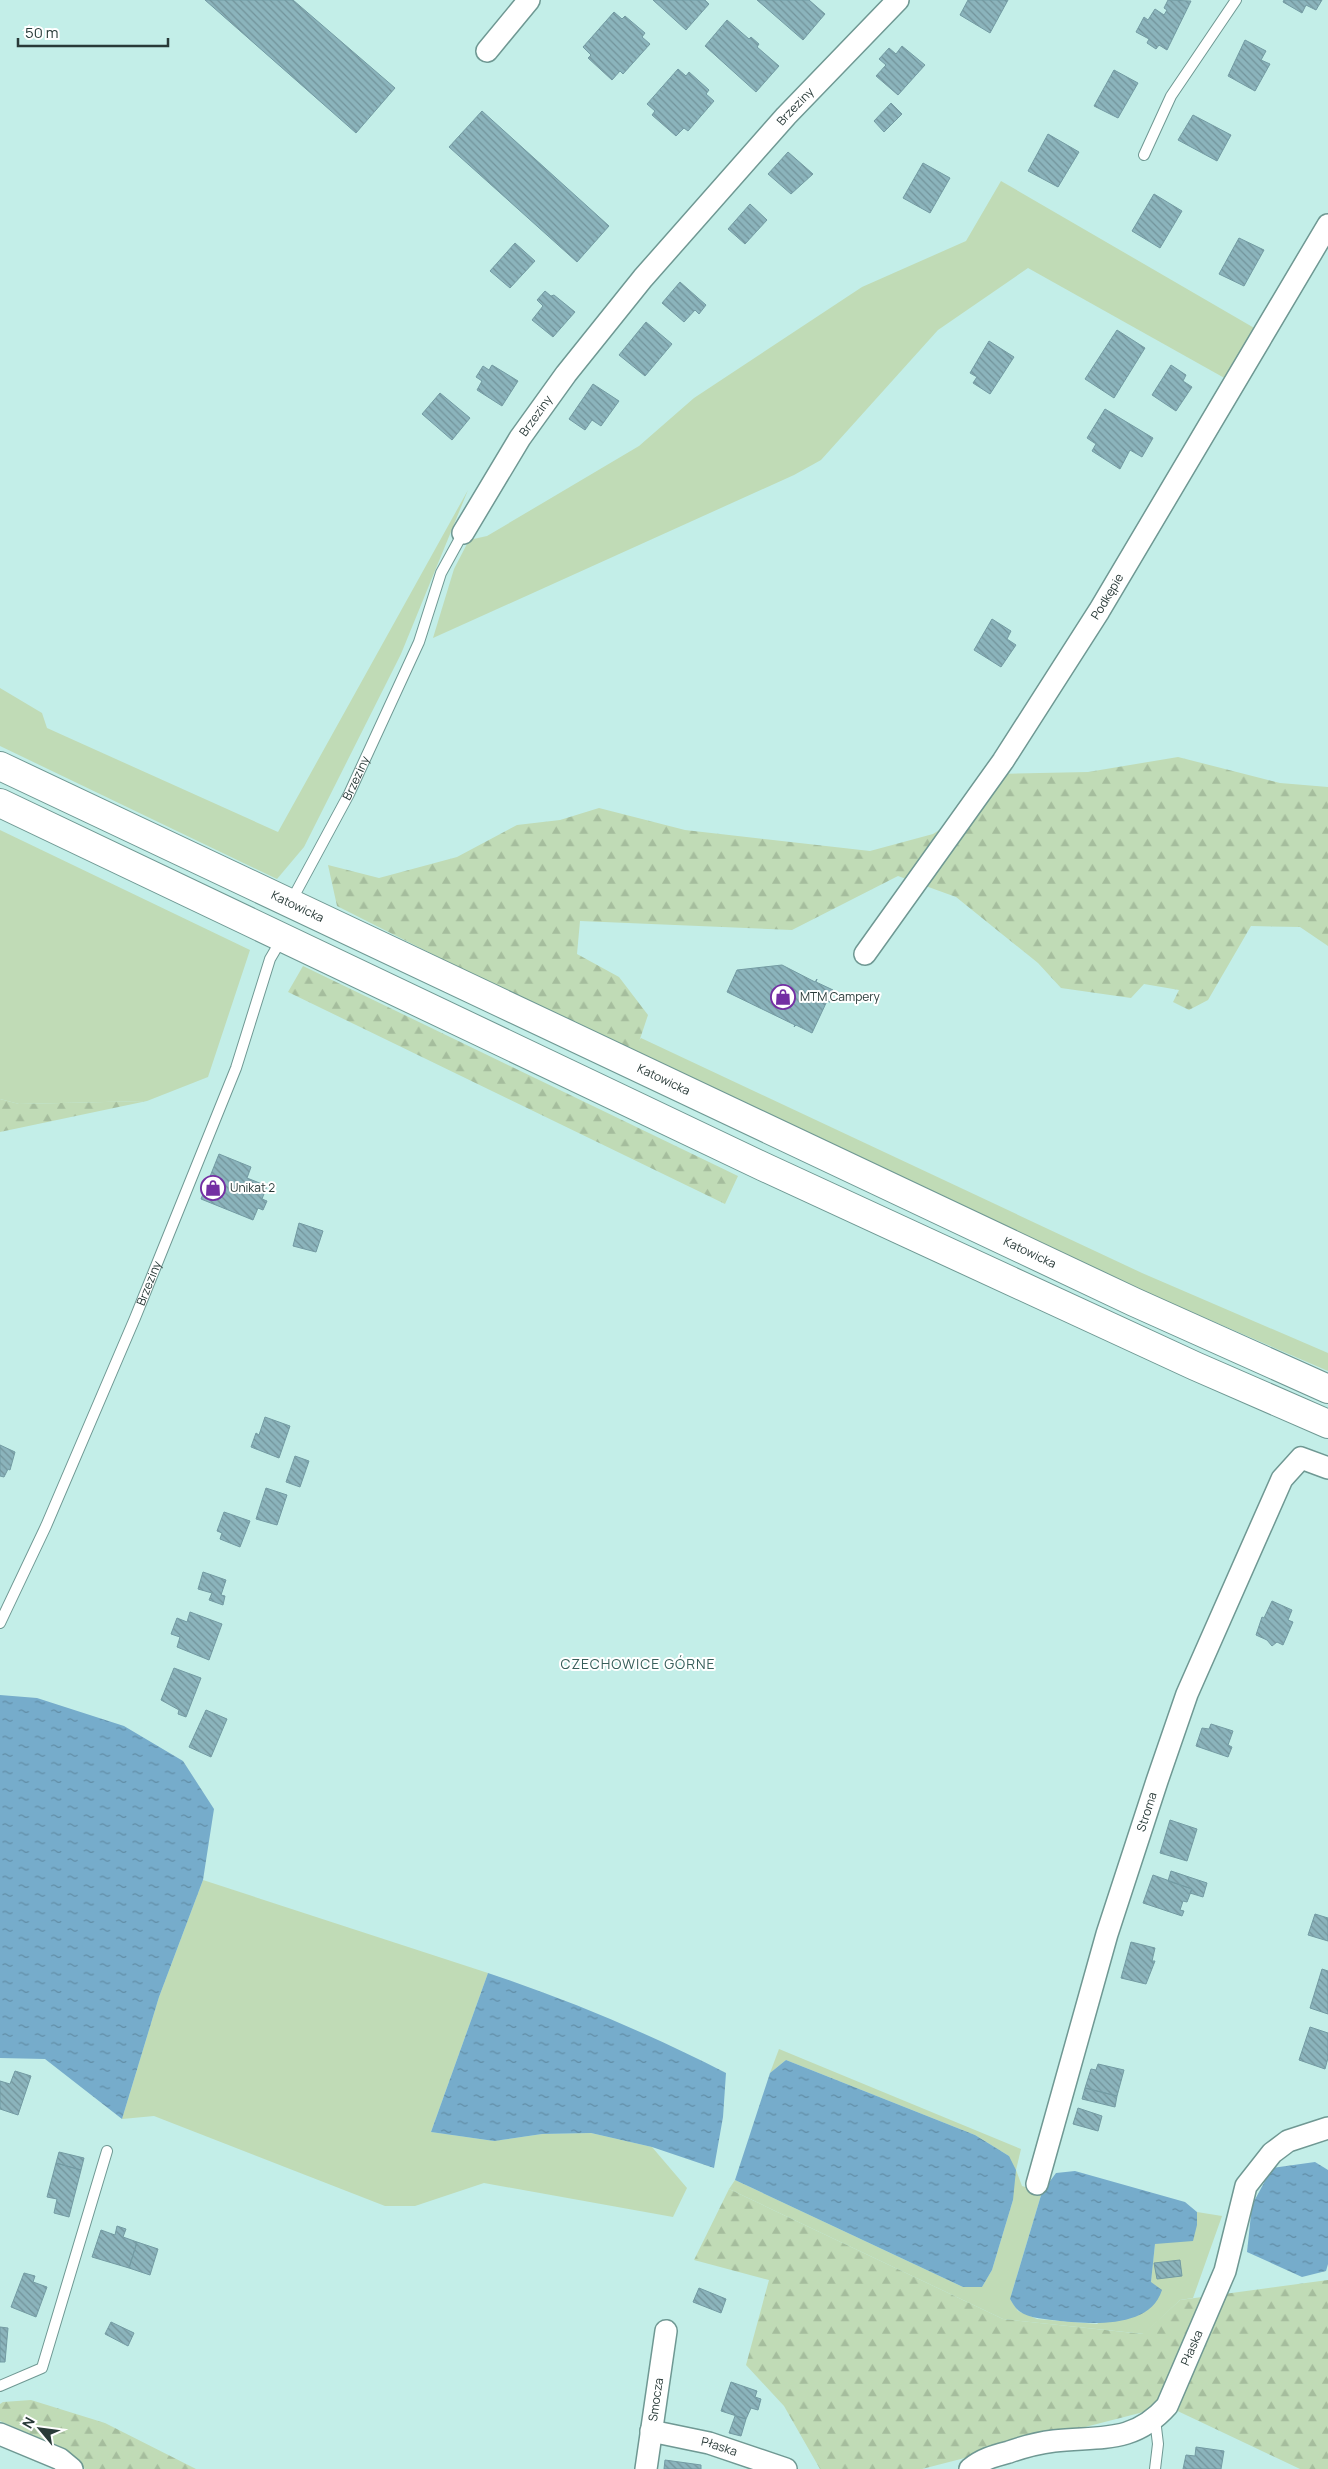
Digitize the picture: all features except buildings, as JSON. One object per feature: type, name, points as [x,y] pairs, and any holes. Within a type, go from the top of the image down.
[{"type":"main road","name":"Katowicka","points":[[0,766],[1125,1298],[1328,1389]]},
{"type":"main road","points":[[0,803],[781,1175],[1186,1362],[1328,1424]]},
{"type":"street","points":[[487,51],[529,0]]},
{"type":"street","name":"Brzeziny","points":[[463,532],[520,438],[566,374],[643,278],[786,116],[898,0]]},
{"type":"street","name":"Podkępie","points":[[865,954],[1003,761],[1094,619],[1328,225]]},
{"type":"street","name":"Stroma","points":[[1037,2184],[1107,1934],[1187,1694],[1282,1479],[1301,1458],[1328,1468]]},
{"type":"street","name":"Płaska","points":[[970,2469],[979,2461],[1032,2445],[1053,2441],[1110,2438],[1133,2432],[1155,2419],[1167,2406],[1225,2272],[1246,2186],[1272,2153],[1288,2141],[1328,2128]]},
{"type":"street","name":"Smocza","points":[[646,2469],[666,2331]]},
{"type":"street","name":"Płaska","points":[[651,2431],[709,2443],[786,2469]]},
{"type":"street","points":[[0,2434],[60,2459],[72,2469]]},
{"type":"lane","points":[[1144,156],[1171,96],[1236,0]]},
{"type":"lane","name":"Brzeziny","points":[[279,899],[295,894],[349,794],[419,642],[441,573],[463,532]]},
{"type":"lane","name":"Brzeziny","points":[[0,1623],[46,1526],[143,1299],[236,1068],[270,959],[277,947],[287,940]]},
{"type":"lane","points":[[0,2386],[42,2368],[107,2151]]},
{"type":"lane","points":[[1155,2419],[1158,2444],[1155,2469]]},
{"type":"green space","points":[[1001,181],[1256,329],[1228,380],[1028,268],[938,330],[821,460],[794,475],[433,638],[454,569],[469,540],[487,536],[639,446],[694,398],[862,287],[966,241]]},
{"type":"green space","points":[[468,490],[401,654],[304,847],[277,879],[0,746],[0,688],[42,713],[47,728],[278,832]]},
{"type":"green space","points":[[1178,757],[1280,783],[1328,787],[1328,946],[1300,927],[1251,926],[1208,1000],[1189,1010],[1173,1002],[1179,990],[1144,984],[1131,998],[1061,988],[1038,963],[956,897],[898,876],[792,930],[580,921],[577,954],[619,977],[648,1015],[636,1051],[446,961],[337,906],[328,865],[379,878],[457,857],[517,825],[560,820],[599,808],[685,830],[870,851],[933,834],[989,799],[999,774],[1088,772]]},
{"type":"green space","points":[[0,830],[250,950],[208,1077],[147,1101],[19,1104],[0,1099]]},
{"type":"green space","points":[[303,966],[738,1176],[725,1204],[288,992]]},
{"type":"green space","points":[[641,1038],[1142,1273],[1328,1353],[1328,1371],[1150,1294],[632,1049]]},
{"type":"green space","points":[[0,1099],[19,1104],[147,1101],[0,1132]]},
{"type":"green space","points":[[203,1880],[488,1973],[431,2132],[494,2141],[542,2134],[591,2133],[652,2147],[687,2188],[673,2217],[484,2183],[415,2206],[385,2206],[154,2116],[122,2119],[159,1997]]},
{"type":"green space","points":[[779,2049],[1021,2149],[1016,2170],[1022,2186],[1042,2192],[1010,2299],[1018,2311],[1037,2319],[1097,2324],[1151,2282],[1155,2244],[1197,2225],[1197,2212],[1222,2216],[1193,2298],[1180,2300],[1144,2334],[1003,2319],[729,2189],[735,2180],[963,2287],[982,2287],[992,2270],[1013,2200],[1009,2156],[975,2135],[786,2060],[770,2073]]},
{"type":"green space","points":[[729,2189],[1003,2319],[1143,2334],[1180,2300],[1328,2280],[1328,2469],[1300,2469],[1167,2406],[922,2469],[820,2469],[784,2406],[746,2365],[769,2280],[694,2260]]},
{"type":"green space","points":[[31,2400],[105,2423],[196,2469],[85,2469],[60,2447],[0,2421],[0,2404],[3,2402]]},
{"type":"water","points":[[0,1695],[37,1698],[124,1726],[183,1761],[214,1809],[203,1880],[159,1997],[122,2119],[45,2059],[0,2058]]},
{"type":"water","points":[[488,1973],[609,2018],[726,2073],[723,2117],[714,2168],[652,2147],[591,2133],[542,2134],[494,2141],[431,2132]]},
{"type":"water","points":[[786,2060],[975,2135],[1009,2156],[1016,2170],[1013,2200],[992,2270],[982,2287],[963,2287],[735,2180],[770,2073]]},
{"type":"water","points":[[1315,2162],[1328,2170],[1328,2264],[1326,2271],[1302,2277],[1247,2252],[1252,2205],[1272,2168]]},
{"type":"water","points":[[1075,2171],[1185,2202],[1197,2212],[1197,2225],[1193,2241],[1155,2244],[1151,2282],[1162,2290],[1155,2303],[1145,2312],[1133,2318],[1103,2323],[1087,2323],[1039,2318],[1023,2314],[1010,2299],[1042,2192],[1056,2173]]},
{"type":"place","name":"MTM Campery","points":[[783,997]]},
{"type":"place","name":"Unikat 2","points":[[213,1188]]},
{"type":"district","name":"CZECHOWICE GÓRNE","points":[[638,1664]]}]
